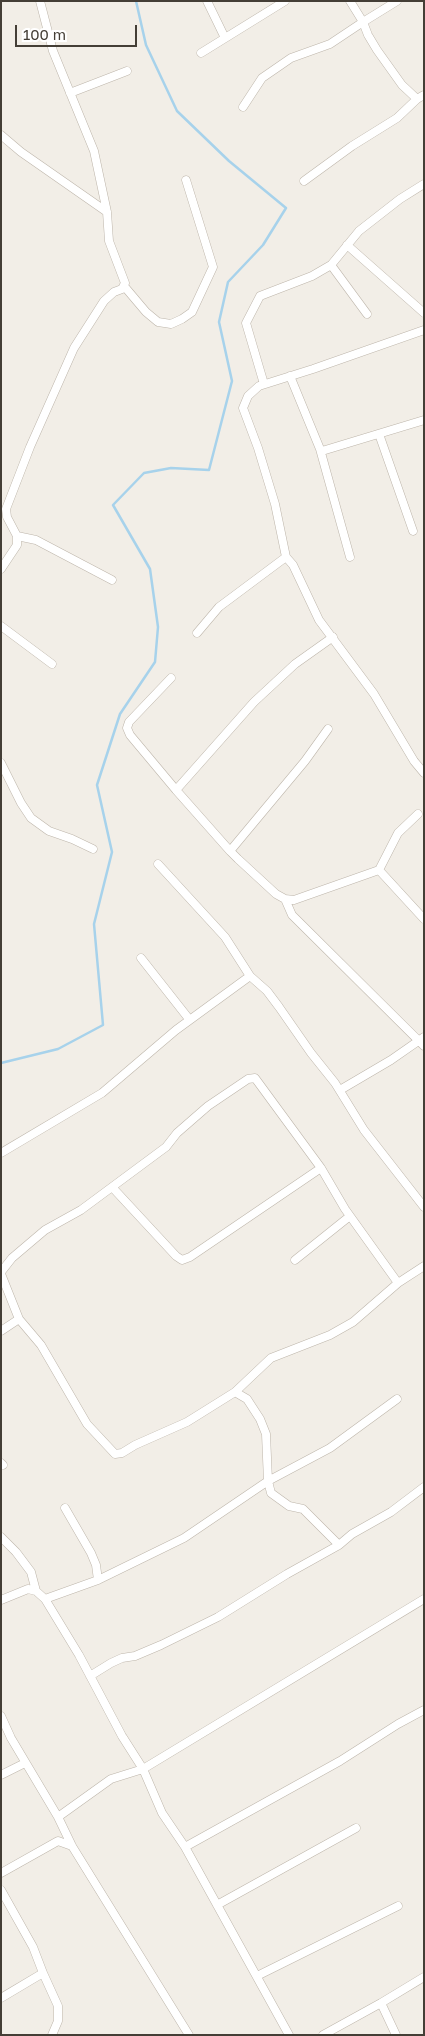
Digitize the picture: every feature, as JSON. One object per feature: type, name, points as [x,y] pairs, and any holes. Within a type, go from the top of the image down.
[{"type":"street","points":[[40,1],[53,51],[94,151],[107,212],[108,241],[123,274],[124,286],[146,312],[158,322],[171,324],[192,312],[213,267],[186,180]]},
{"type":"street","points":[[207,1],[225,38]]},
{"type":"street","points":[[201,53],[285,1]]},
{"type":"street","points":[[304,182],[352,146],[398,118],[420,97],[408,92],[391,70],[368,35],[363,22],[350,1]]},
{"type":"street","points":[[242,108],[262,78],[291,58],[330,44],[397,1]]},
{"type":"street","points":[[70,93],[127,71]]},
{"type":"street","points":[[1,135],[107,212]]},
{"type":"street","points":[[264,384],[246,323],[260,296],[312,276],[331,265],[359,231],[400,199],[424,184]]},
{"type":"street","points":[[347,246],[424,313]]},
{"type":"street","points":[[331,265],[366,314]]},
{"type":"street","points":[[1,569],[17,545],[17,536],[7,517],[6,509],[30,447],[74,348],[104,300],[124,286]]},
{"type":"street","points":[[424,330],[259,386],[248,396],[243,408],[258,448],[275,504],[286,557],[293,565],[319,620],[374,694],[414,761],[424,773]]},
{"type":"street","points":[[290,376],[320,448],[350,557]]},
{"type":"street","points":[[320,448],[327,451],[424,420]]},
{"type":"street","points":[[379,434],[413,531]]},
{"type":"street","points":[[17,536],[36,540],[112,580]]},
{"type":"street","points":[[197,633],[219,607],[286,557]]},
{"type":"street","points":[[1,626],[52,664]]},
{"type":"street","points":[[176,790],[254,702],[294,664],[333,637]]},
{"type":"street","points":[[171,678],[129,722],[127,728],[130,735],[230,851],[276,894],[285,899],[294,900],[379,870],[398,833],[418,814]]},
{"type":"street","points":[[230,851],[328,730]]},
{"type":"street","points":[[1,763],[21,803],[31,818],[49,830],[93,850]]},
{"type":"street","points":[[158,864],[226,937],[250,976],[267,991],[340,1090],[364,1130],[424,1207]]},
{"type":"street","points":[[379,870],[424,919]]},
{"type":"street","points":[[285,899],[292,915],[422,1041],[340,1090]]},
{"type":"street","points":[[141,958],[190,1020]]},
{"type":"street","points":[[1,1153],[102,1093],[190,1020],[250,976]]},
{"type":"street","points":[[398,1283],[350,1216],[321,1168],[255,1078],[248,1079],[208,1106],[177,1133],[166,1147],[81,1210],[45,1230],[12,1258],[1,1273],[19,1319],[41,1345],[87,1424],[115,1454],[122,1453],[135,1445],[187,1422],[234,1392],[271,1358],[322,1338],[353,1322],[398,1283],[424,1266]]},
{"type":"street","points":[[112,1187],[176,1256],[182,1260],[190,1257],[321,1168]]},
{"type":"street","points":[[295,1260],[350,1216]]},
{"type":"street","points":[[1,1331],[19,1319]]},
{"type":"street","points":[[234,1392],[247,1399],[260,1419],[266,1434],[268,1481],[271,1493],[289,1506],[303,1510],[339,1545]]},
{"type":"street","points":[[45,1599],[98,1580],[184,1538],[268,1481],[330,1448],[397,1399]]},
{"type":"street","points":[[90,1676],[111,1663],[122,1658],[135,1656],[161,1645],[218,1617],[287,1574],[339,1545],[352,1534],[391,1512],[424,1487]]},
{"type":"street","points":[[65,1508],[91,1553],[96,1565],[98,1580]]},
{"type":"street","points":[[1,1537],[16,1552],[31,1572],[36,1591]]},
{"type":"street","points":[[1,1600],[28,1589],[36,1591],[45,1599],[79,1654],[122,1736],[143,1769],[162,1813],[185,1847],[289,2035]]},
{"type":"street","points":[[58,1817],[111,1779],[143,1769],[424,1599]]},
{"type":"street","points":[[185,1847],[340,1761],[398,1724],[424,1710]]},
{"type":"street","points":[[1,1716],[25,1763],[58,1817],[72,1846],[189,2035]]},
{"type":"street","points":[[1,1775],[25,1763]]},
{"type":"street","points":[[217,1905],[356,1828]]},
{"type":"street","points":[[1,1873],[58,1841],[72,1846]]},
{"type":"street","points":[[1,1890],[33,1946],[58,2006],[58,2021],[52,2035]]},
{"type":"street","points":[[257,1976],[398,1906]]},
{"type":"street","points":[[1,1998],[44,1973]]},
{"type":"street","points":[[323,2035],[381,2003],[424,1976]]},
{"type":"street","points":[[381,2003],[396,2035]]},
{"type":"waterway","points":[[1,1063],[58,1049],[103,1025],[94,924],[112,852],[97,785],[120,714],[155,662],[158,627],[150,569],[113,505],[144,473],[171,468],[209,470],[232,381],[219,322],[228,282],[263,245],[286,208],[229,161],[177,111],[146,45],[136,1]]}]
